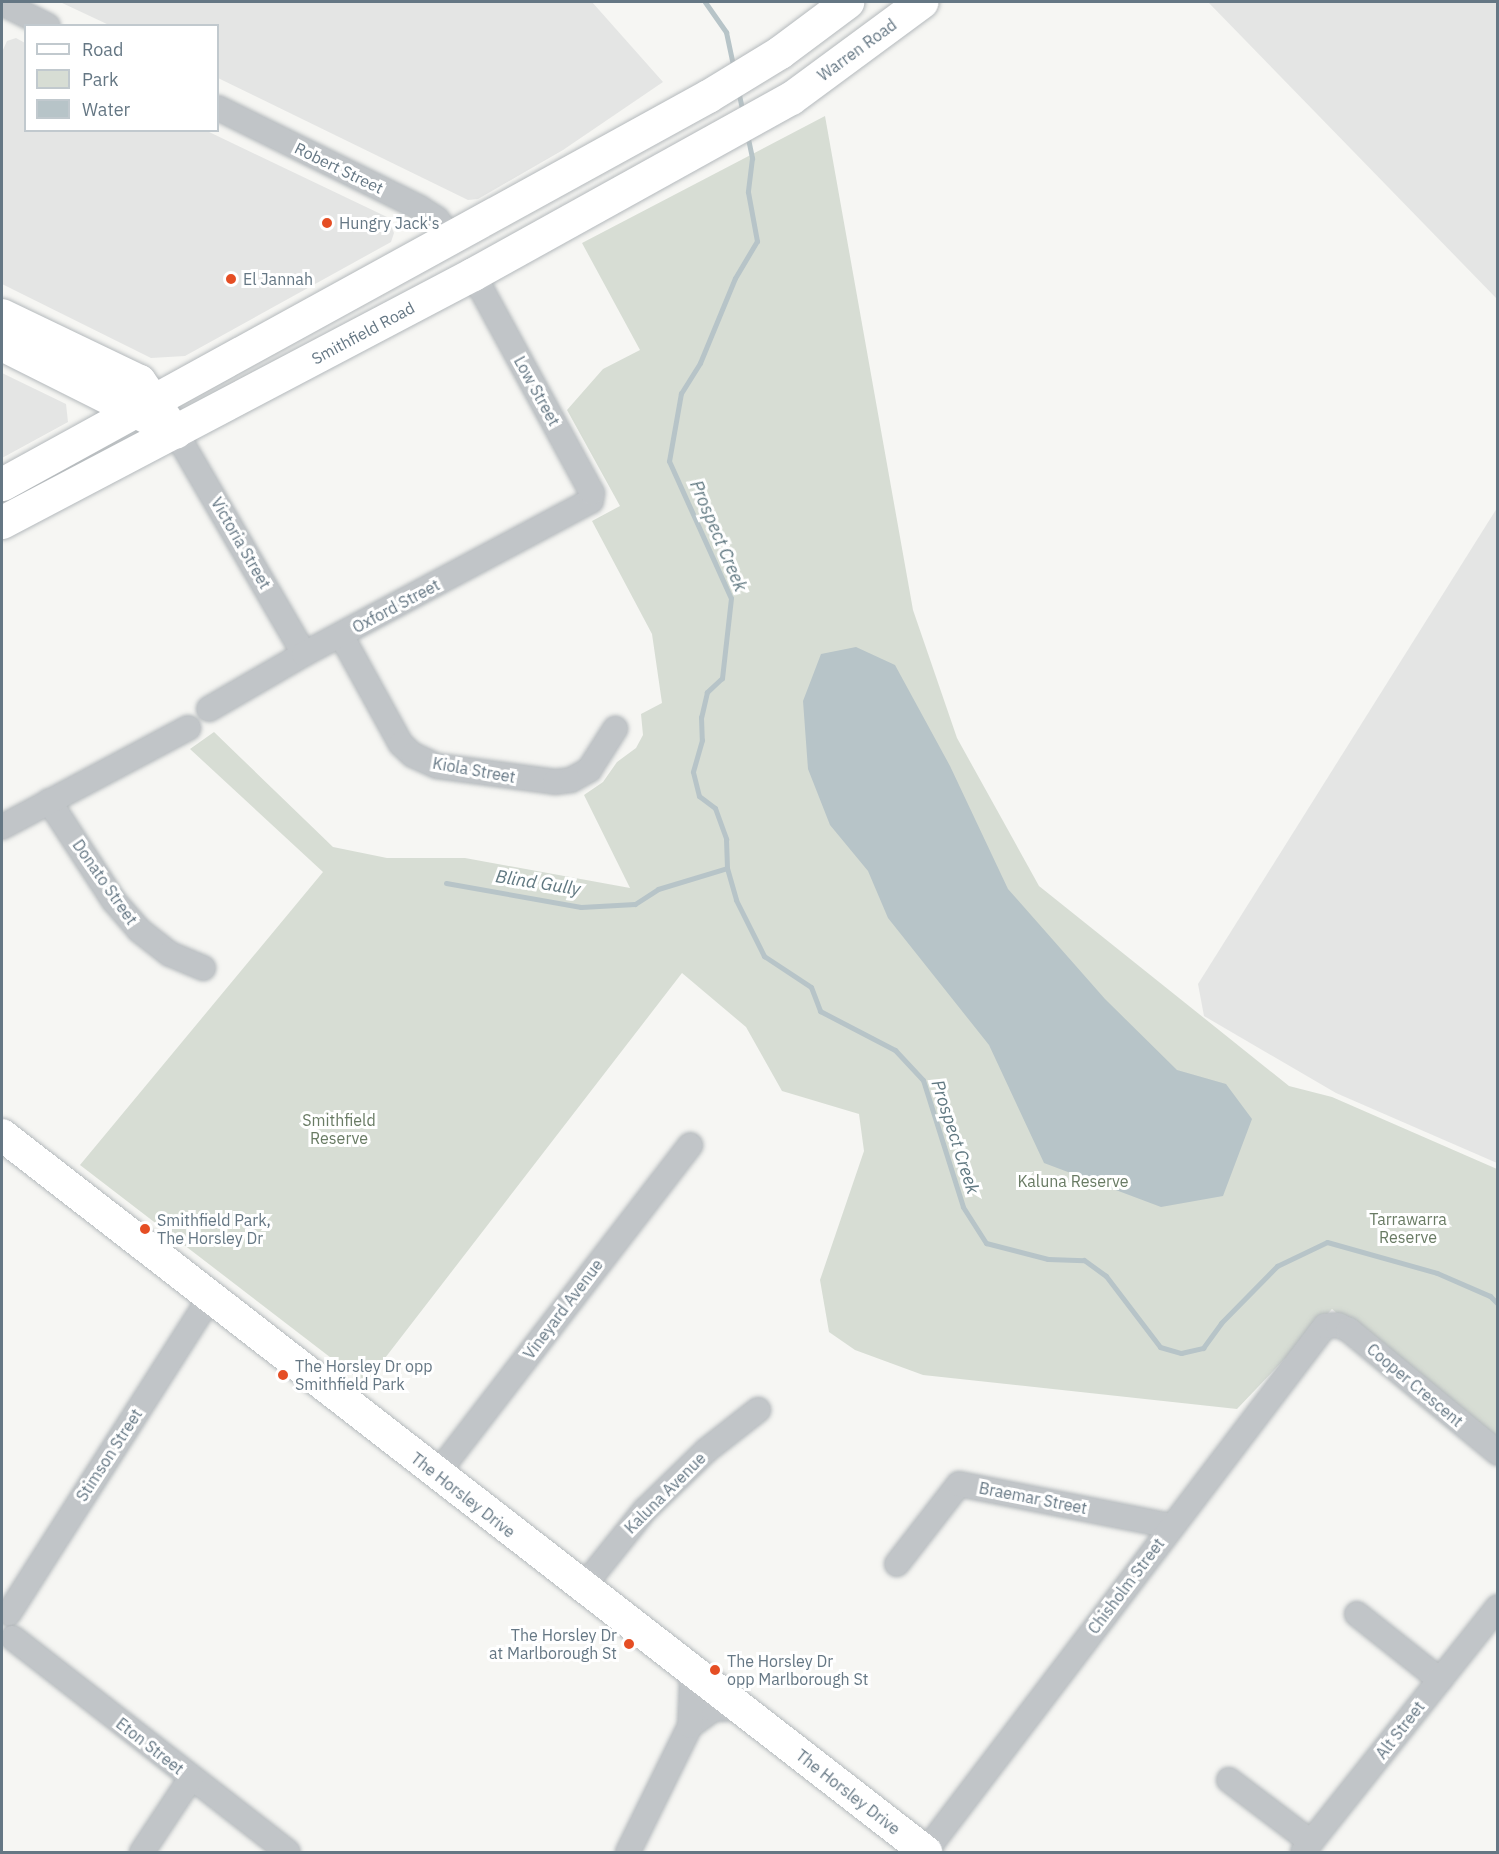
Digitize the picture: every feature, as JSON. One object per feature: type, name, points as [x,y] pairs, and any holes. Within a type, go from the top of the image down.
[{"type":"highway","points":[[2,484],[708,96],[780,52],[847,2]]},
{"type":"highway","name":"Warren Road","points":[[720,138],[791,98],[921,2]]},
{"type":"highway","name":"Smithfield Road","points":[[2,522],[176,433],[473,274],[720,138]]},
{"type":"main road","points":[[2,315],[140,381],[144,404]]},
{"type":"main road","points":[[2,345],[144,404],[176,433]]},
{"type":"main road","name":"The Horsley Drive","points":[[2,1135],[926,1852]]},
{"type":"street","points":[[2,3],[44,24]]},
{"type":"street","name":"Robert Street","points":[[219,108],[420,208],[437,219],[451,239]]},
{"type":"street","name":"Low Street","points":[[473,274],[592,493],[586,507]]},
{"type":"street","name":"Victoria Street","points":[[176,433],[304,654]]},
{"type":"street","name":"Oxford Street","points":[[208,709],[304,654],[586,507]]},
{"type":"street","name":"Kiola Street","points":[[341,635],[401,744],[413,755],[437,766],[563,782],[589,770],[615,729]]},
{"type":"street","points":[[2,827],[188,728]]},
{"type":"street","name":"Donato Street","points":[[49,801],[114,901],[139,930],[170,954],[203,968]]},
{"type":"street","name":"Vineyard Avenue","points":[[437,1474],[690,1144]]},
{"type":"street","name":"Stimson Street","points":[[5,1611],[210,1298]]},
{"type":"street","name":"Cooper Crescent","points":[[1330,1324],[1349,1330],[1497,1453]]},
{"type":"street","name":"Chisholm Street","points":[[926,1852],[1315,1335],[1330,1324]]},
{"type":"street","name":"Kaluna Avenue","points":[[583,1587],[645,1510],[707,1450],[758,1410]]},
{"type":"street","name":"Braemar Street","points":[[897,1564],[959,1484],[1171,1526]]},
{"type":"street","name":"Alt Street","points":[[1307,1847],[1497,1607]]},
{"type":"street","points":[[5,1611],[14,1622],[7,1642]]},
{"type":"street","points":[[1357,1614],[1440,1680]]},
{"type":"street","name":"Eton Street","points":[[7,1642],[288,1852]]},
{"type":"street","points":[[627,1852],[690,1726],[692,1682],[685,1665]]},
{"type":"street","points":[[690,1726],[713,1709],[740,1708]]},
{"type":"street","points":[[142,1852],[191,1778]]},
{"type":"street","points":[[1229,1780],[1307,1847]]},
{"type":"shaded area","points":[[60,2],[592,2],[663,82],[563,150],[478,199],[468,200],[219,78],[219,24],[107,24]]},
{"type":"shaded area","points":[[1208,2],[1497,2],[1497,299]]},
{"type":"shaded area","points":[[16,38],[24,42],[24,132],[209,132],[387,217],[394,233],[391,242],[185,356],[151,358],[2,284],[2,52],[7,41]]},
{"type":"shaded area","points":[[2,373],[66,404],[68,422],[2,458]]},
{"type":"shaded area","points":[[1497,508],[1497,1163],[1336,1093],[1204,1016],[1198,984]]},
{"type":"green space","points":[[825,116],[913,610],[957,738],[1039,886],[1289,1086],[1332,1097],[1497,1169],[1497,1444],[1332,1309],[1237,1409],[923,1375],[855,1350],[829,1332],[820,1280],[864,1151],[859,1114],[782,1091],[746,1027],[682,973],[365,1384],[80,1165],[323,872],[190,749],[214,732],[333,847],[387,858],[465,858],[630,888],[584,795],[603,782],[617,762],[636,748],[643,735],[641,714],[662,703],[652,634],[592,521],[620,506],[567,410],[603,369],[640,350],[582,243]]},
{"type":"water","points":[[856,647],[895,665],[950,766],[1008,889],[1105,999],[1177,1070],[1226,1084],[1252,1119],[1223,1196],[1161,1207],[1044,1163],[989,1045],[888,918],[868,871],[830,825],[808,769],[803,701],[821,654]]},
{"type":"waterway","name":"Prospect Creek","points":[[705,2],[726,32],[734,69]]},
{"type":"waterway","name":"Prospect Creek","points":[[738,90],[743,113]]},
{"type":"waterway","name":"Prospect Creek","points":[[747,134],[752,158],[748,192],[757,241],[735,278],[700,363],[681,393],[669,461],[731,598],[722,678],[707,692],[701,717],[702,740],[693,772],[699,796],[715,808],[726,839],[727,868],[736,900],[764,956],[811,987],[820,1011],[895,1050],[923,1080],[963,1207],[986,1243],[1048,1259],[1084,1260],[1106,1276],[1160,1347],[1181,1353],[1203,1348],[1221,1323],[1277,1266],[1327,1242],[1437,1273],[1490,1296],[1498,1304]]},
{"type":"waterway","name":"Blind Gully","points":[[446,883],[581,907],[635,904],[658,889],[727,868]]},
{"type":"place","name":"Hungry Jack's","points":[[327,223]]},
{"type":"place","name":"El Jannah","points":[[231,279]]},
{"type":"place","name":"Smithfield Park, The Horsley Dr","points":[[145,1229]]},
{"type":"place","name":"The Horsley Dr opp Smithfield Park","points":[[283,1375]]},
{"type":"place","name":"The Horsley Dr at Marlborough St","points":[[629,1644]]},
{"type":"place","name":"The Horsley Dr opp Marlborough St","points":[[715,1670]]},
{"type":"park label","name":"Smithfield Reserve","points":[[339,1129]]},
{"type":"park label","name":"Kaluna Reserve","points":[[1073,1181]]},
{"type":"park label","name":"Tarrawarra Reserve","points":[[1408,1228]]}]
